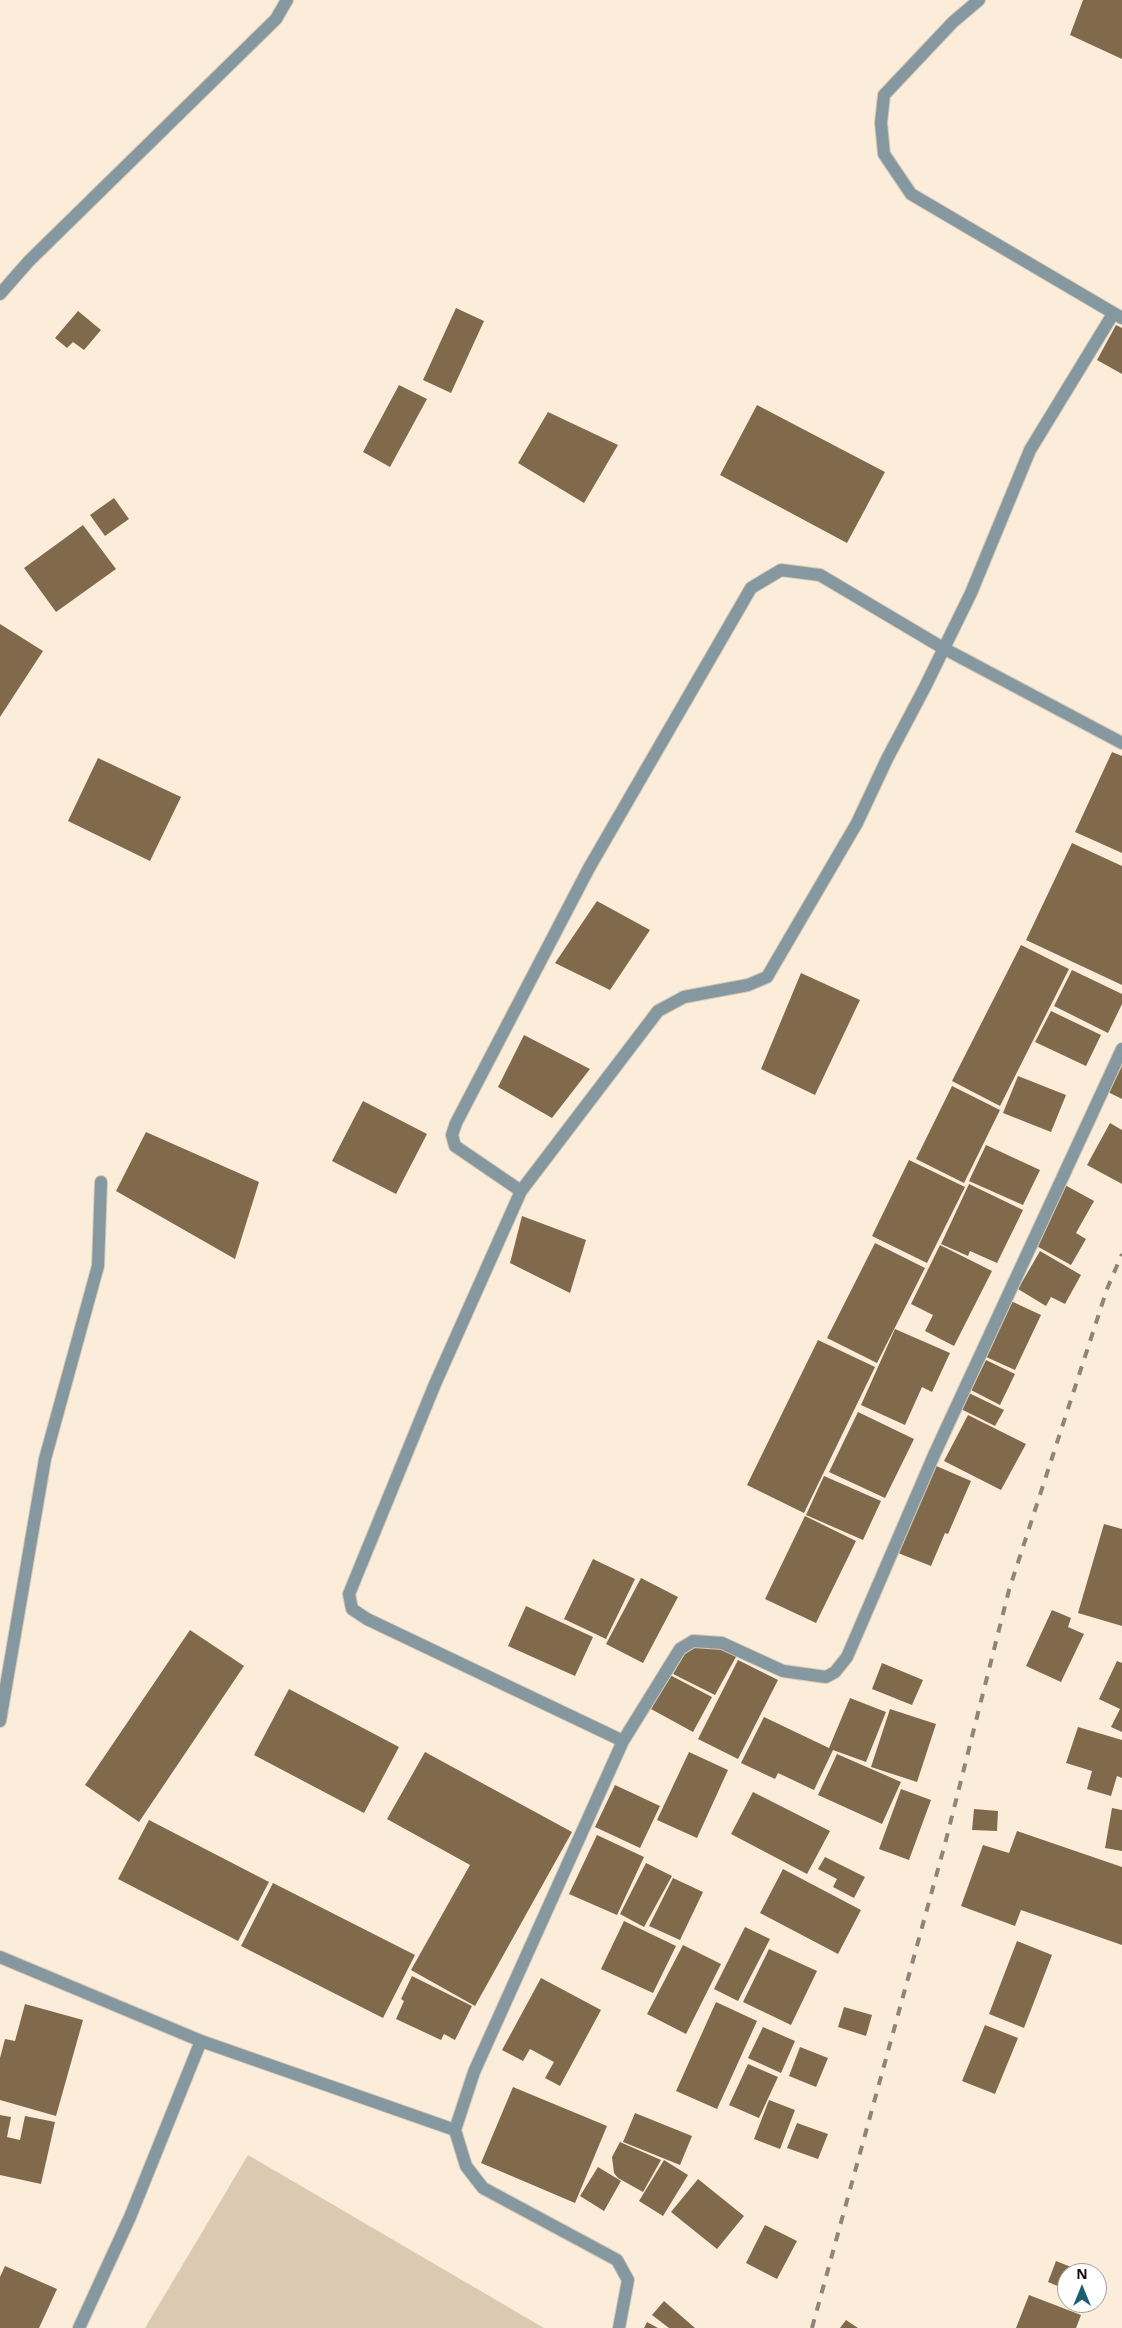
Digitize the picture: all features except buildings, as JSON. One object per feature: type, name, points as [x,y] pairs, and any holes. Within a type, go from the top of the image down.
[{"type":"street","points":[[0,294],[29,261],[276,19],[287,0]]},
{"type":"street","points":[[623,1741],[367,1619],[352,1609],[349,1594],[435,1384],[521,1191],[658,1011],[684,997],[748,985],[768,977],[857,823],[971,593],[1030,450],[1118,316],[911,194],[884,154],[881,123],[884,95],[953,22],[979,0]]},
{"type":"street","points":[[521,1191],[455,1146],[452,1135],[456,1122],[589,868],[750,588],[781,570],[820,575],[943,648],[1122,743]]},
{"type":"street","points":[[619,2328],[628,2280],[616,2260],[483,2188],[466,2166],[455,2130],[474,2072],[623,1741],[680,1649],[693,1641],[722,1643],[783,1671],[826,1676],[835,1672],[848,1657],[934,1455],[1122,1049]]},
{"type":"street","points":[[0,1721],[45,1459],[98,1266],[101,1182]]},
{"type":"street","points":[[0,1957],[201,2041],[455,2130]]},
{"type":"street","points":[[79,2328],[130,2217],[201,2041]]},
{"type":"shaded area","points":[[248,2155],[544,2328],[145,2328]]},
{"type":"railway","points":[[812,2328],[946,1840],[1009,1590],[1107,1289],[1122,1254]]}]
